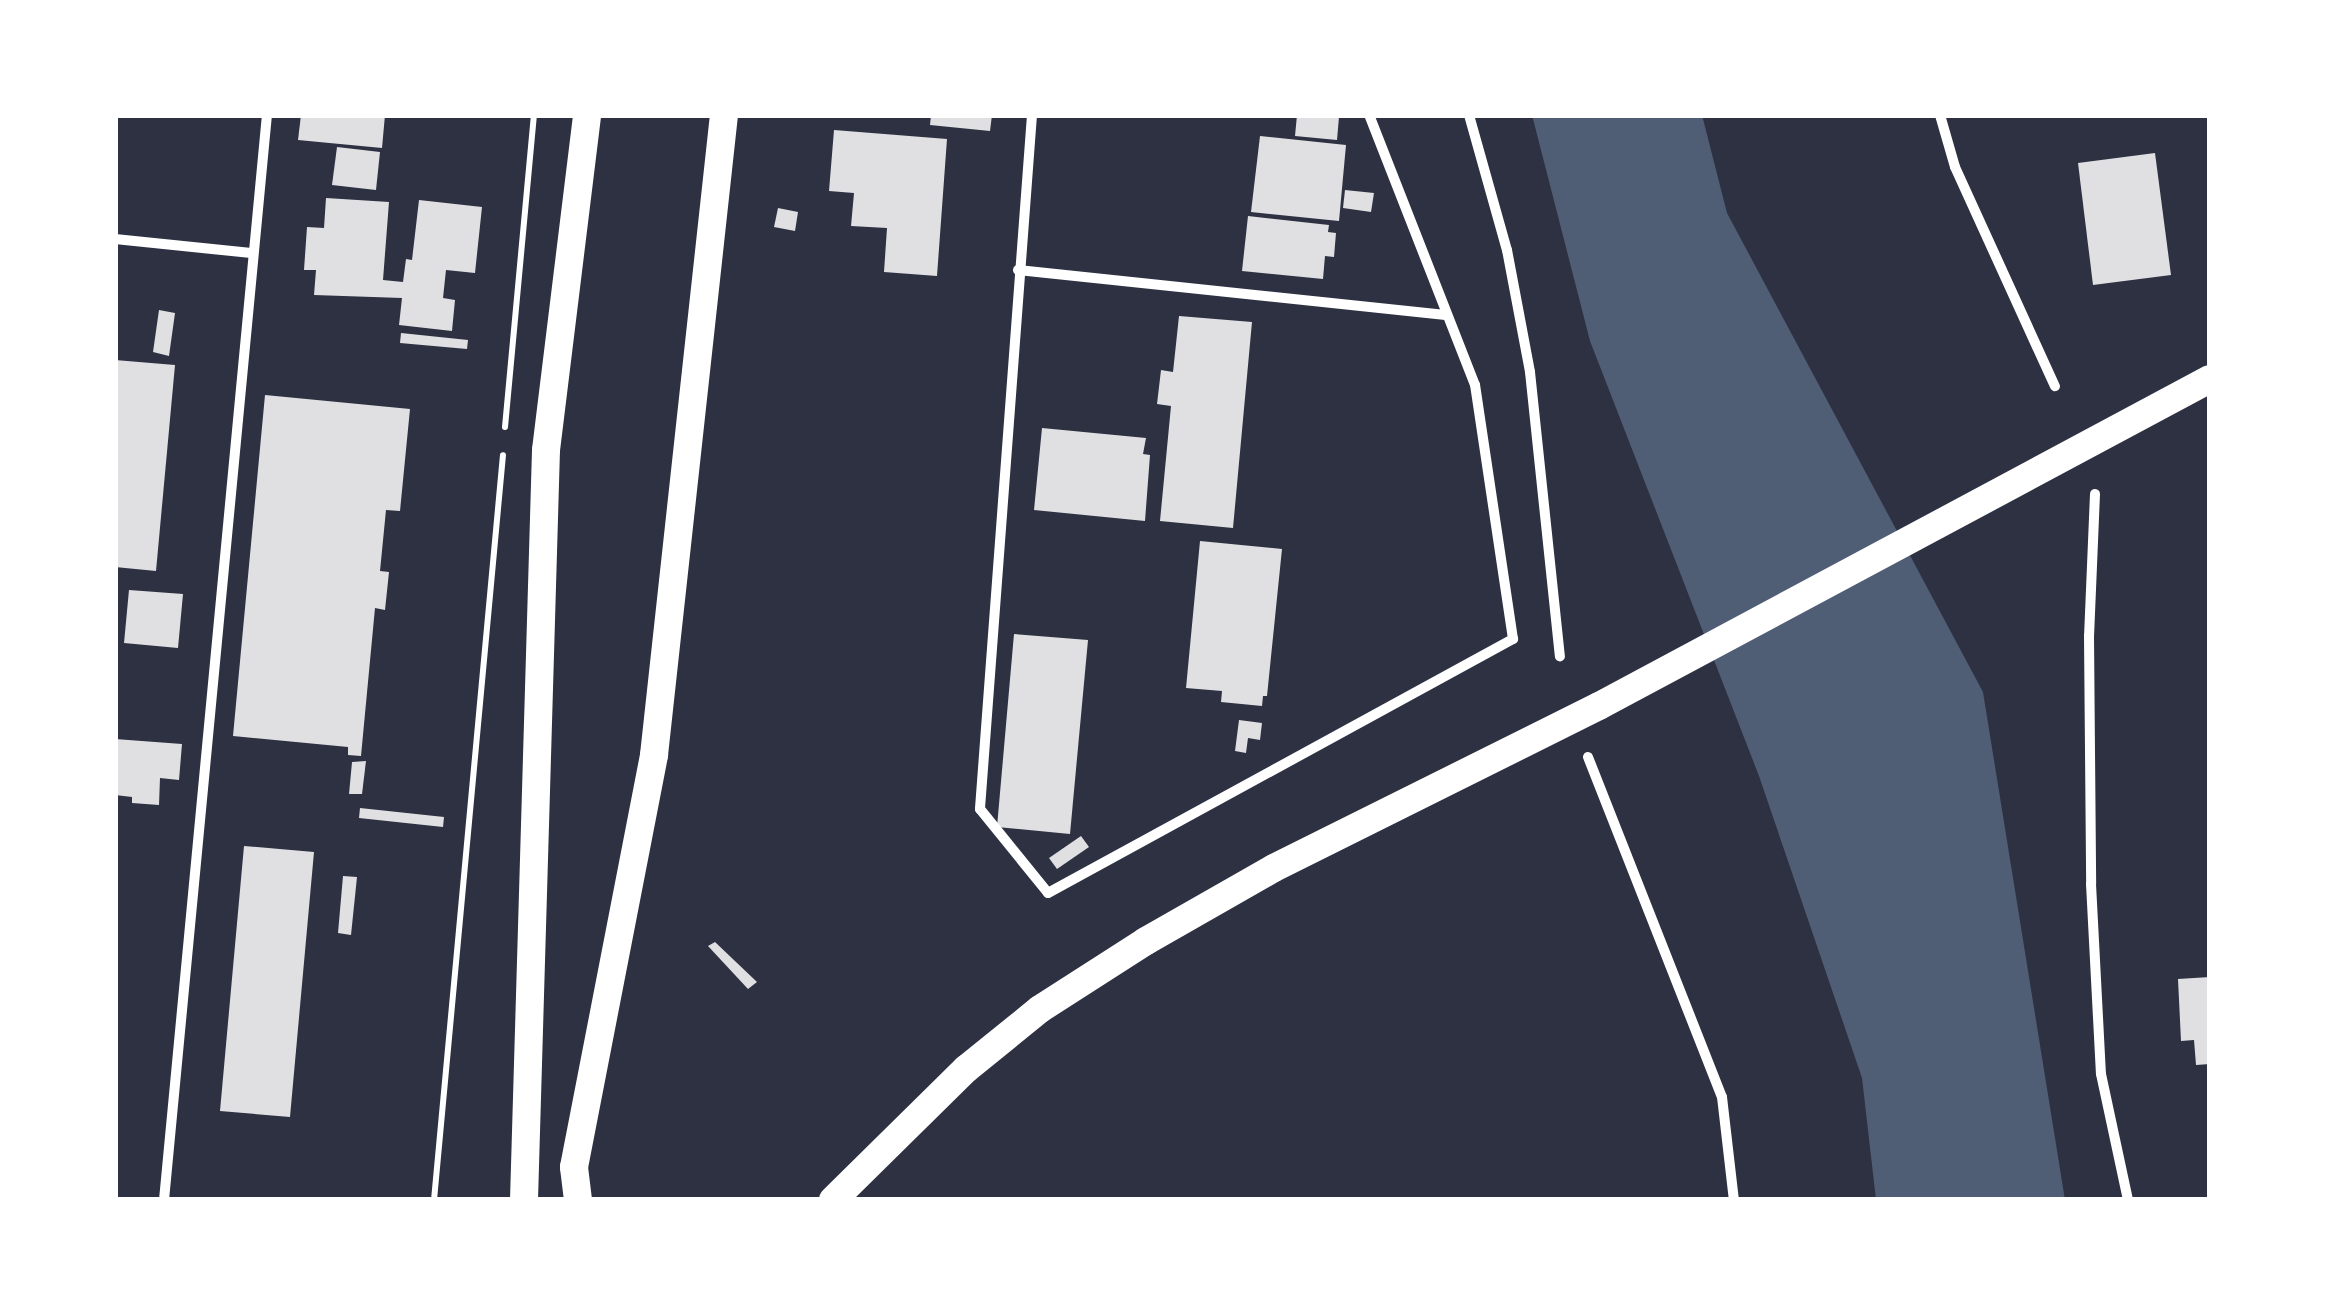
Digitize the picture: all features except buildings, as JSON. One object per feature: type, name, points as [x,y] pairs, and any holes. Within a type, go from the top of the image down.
[{"type":"highway","points":[[524,1200],[546,450],[587,115]]},
{"type":"highway","points":[[578,1200],[574,1167],[654,756],[724,115]]},
{"type":"highway","points":[[833,1200],[966,1069],[1040,1009],[1146,941],[1274,868],[1599,706],[2210,379]]},
{"type":"street","points":[[164,1200],[267,115]]},
{"type":"street","points":[[1032,115],[980,809],[1048,892],[1513,639],[1475,385],[1369,115]]},
{"type":"street","points":[[1468,115],[1507,250],[1530,372],[1560,656]]},
{"type":"street","points":[[1940,115],[1956,168],[2055,386]]},
{"type":"street","points":[[115,239],[251,252]]},
{"type":"street","points":[[1018,270],[1446,315]]},
{"type":"street","points":[[2096,494],[2089,636],[2091,884],[2101,1074],[2128,1200]]},
{"type":"street","points":[[1588,757],[1722,1098],[1734,1200]]},
{"type":"path","points":[[505,431],[534,115]]},
{"type":"path","points":[[434,1200],[503,450]]},
{"type":"water","points":[[1532,115],[1702,115],[1727,213],[1983,692],[2065,1200],[1876,1200],[1862,1078],[1759,776],[1590,341]]}]
